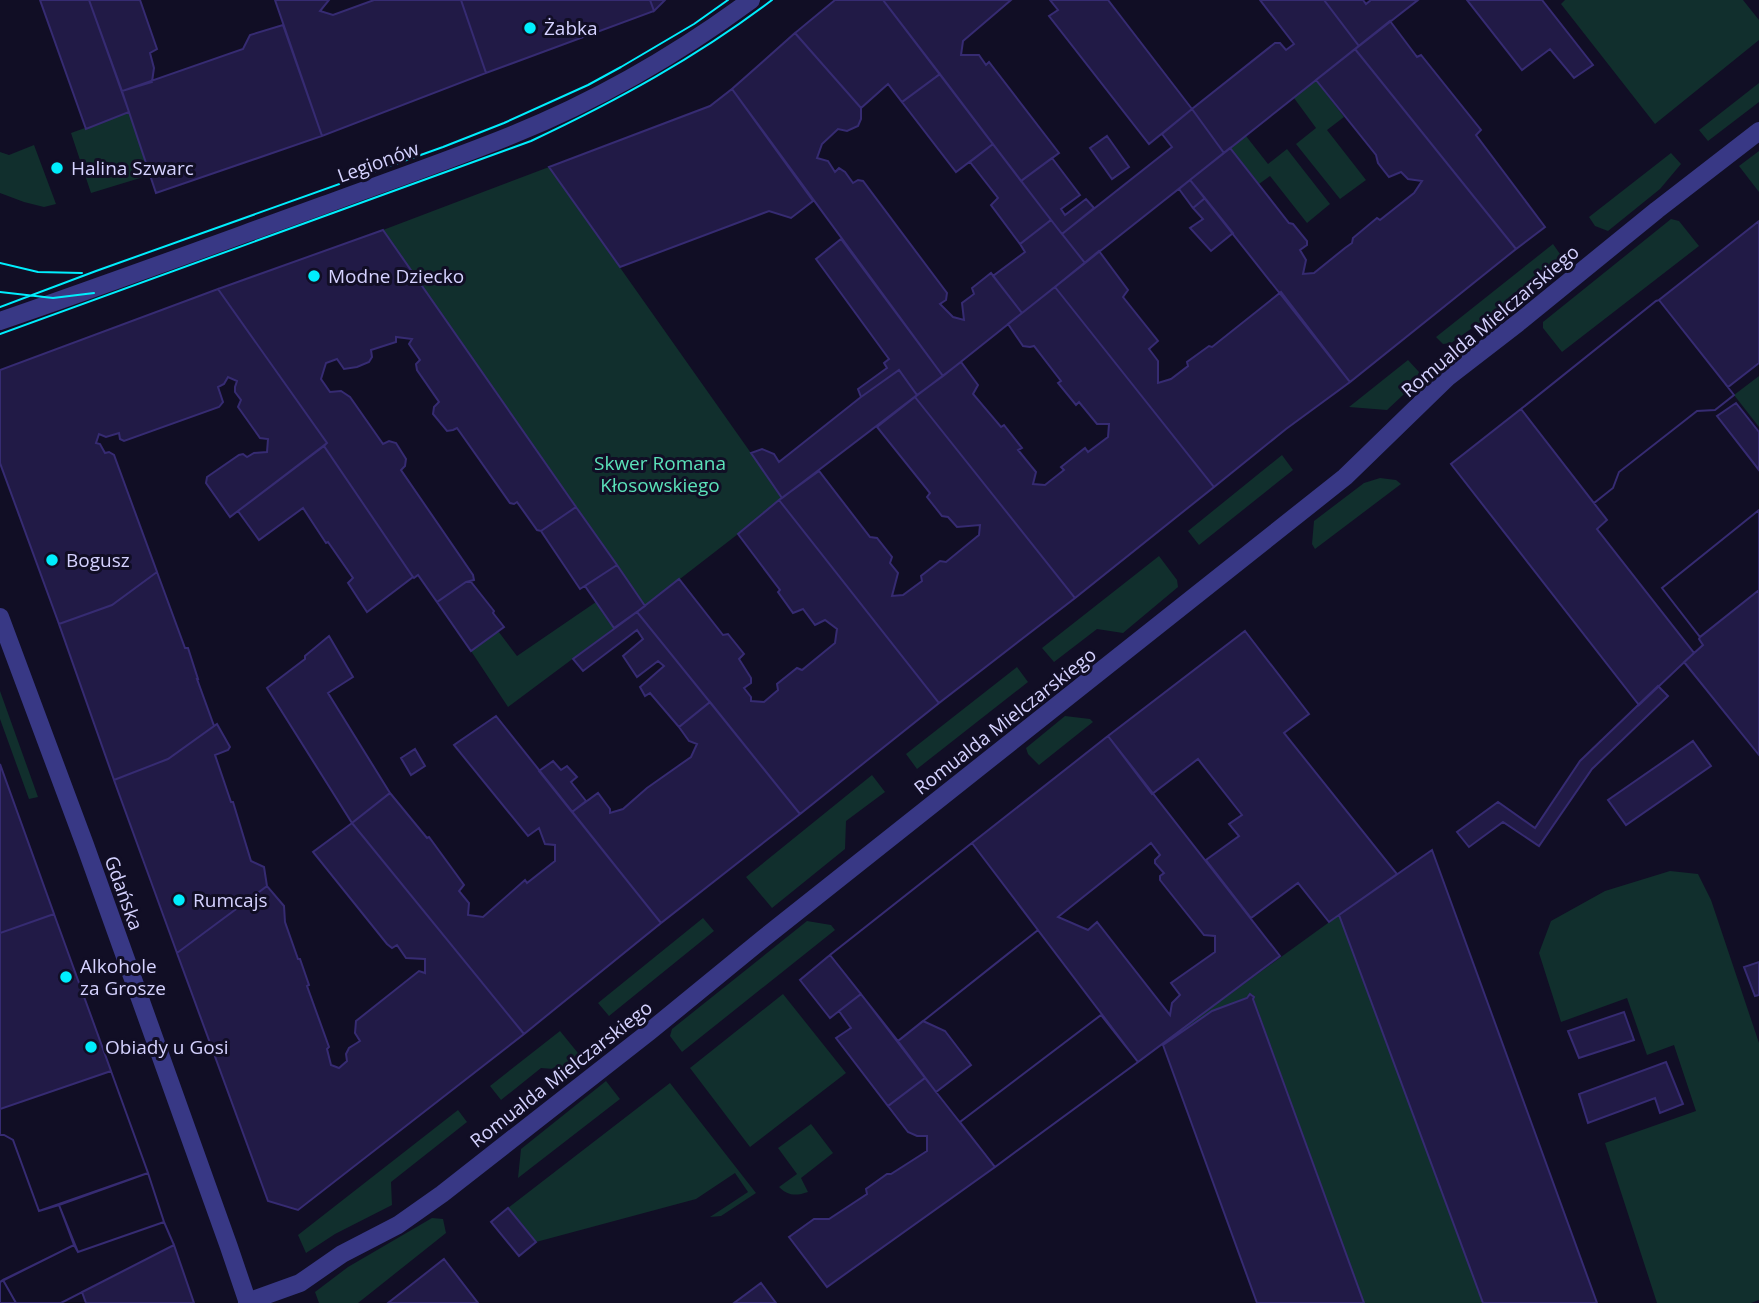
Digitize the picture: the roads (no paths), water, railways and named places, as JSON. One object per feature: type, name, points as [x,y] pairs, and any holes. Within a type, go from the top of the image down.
[{"type":"street","name":"Legionów","points":[[0,321],[512,135],[657,62],[751,0]]},
{"type":"street","name":"Romualda Mielczarskiego","points":[[248,1302],[300,1283],[342,1254],[398,1226],[442,1194],[1345,477],[1448,377],[1759,131]]},
{"type":"street","name":"Gdańska","points":[[0,617],[248,1302]]},
{"type":"tram line","points":[[0,307],[504,123],[621,67],[694,24],[728,0]]},
{"type":"tram line","points":[[0,334],[531,141],[655,77],[744,21],[772,0]]},
{"type":"tram line","points":[[0,263],[38,272],[82,273]]},
{"type":"tram line","points":[[0,292],[53,298],[94,293]]},
{"type":"place","name":"Żabka","points":[[530,28]]},
{"type":"place","name":"Halina Szwarc","points":[[57,168]]},
{"type":"place","name":"Modne Dziecko","points":[[314,276]]},
{"type":"place","name":"Bogusz","points":[[52,560]]},
{"type":"place","name":"Rumcajs","points":[[179,900]]},
{"type":"place","name":"Alkohole za Grosze","points":[[66,977]]},
{"type":"place","name":"Obiady u Gosi","points":[[91,1047]]},
{"type":"park label","name":"Skwer Romana Kłosowskiego","points":[[660,474]]}]
